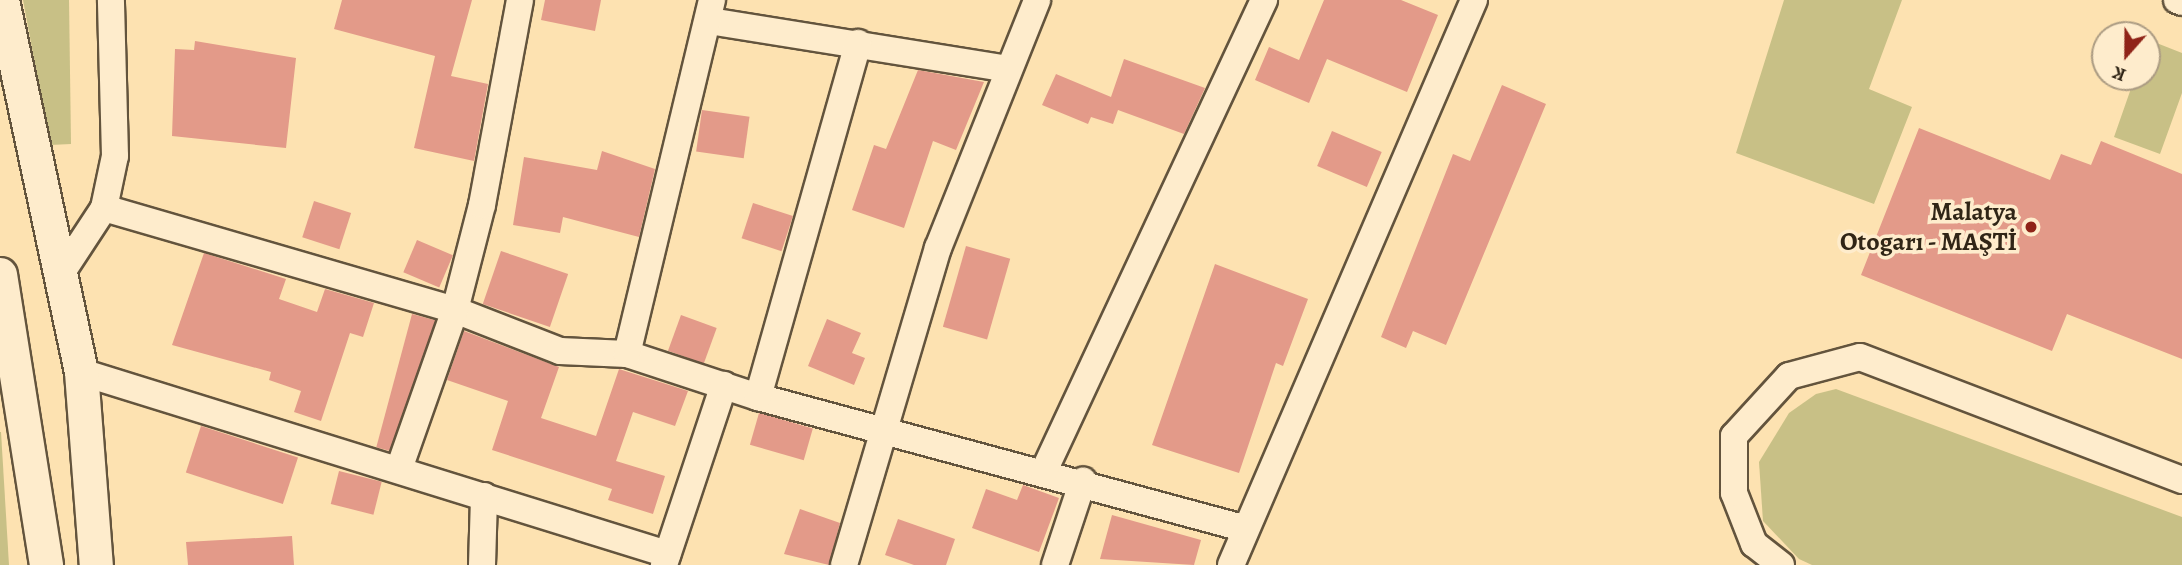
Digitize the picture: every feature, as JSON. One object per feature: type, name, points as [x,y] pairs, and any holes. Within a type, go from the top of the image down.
[{"type":"street","points":[[2,0],[62,272],[81,372],[96,565]]},
{"type":"street","points":[[62,272],[104,208],[115,156],[111,0]]},
{"type":"street","points":[[399,469],[455,310],[482,205],[520,0]]},
{"type":"street","points":[[844,565],[938,248],[1037,0]]},
{"type":"street","points":[[1044,471],[1264,0]]},
{"type":"street","points":[[1231,565],[1242,528],[1474,0]]},
{"type":"street","points":[[2177,0],[2182,2]]},
{"type":"street","points":[[627,354],[711,11],[858,43],[1008,69]]},
{"type":"street","points":[[758,397],[858,43]]},
{"type":"street","points":[[104,208],[455,310],[560,351],[627,354],[758,397],[1083,481],[1242,528]]},
{"type":"street","points":[[0,274],[46,565]]},
{"type":"street","points":[[1781,565],[1754,544],[1734,493],[1734,436],[1789,376],[1860,357],[2182,480]]},
{"type":"street","points":[[81,372],[484,496],[666,560],[724,385]]},
{"type":"street","points":[[1055,565],[1083,481]]},
{"type":"street","points":[[482,565],[484,496]]},
{"type":"shaded area","points":[[23,0],[69,0],[71,144],[50,145]]},
{"type":"shaded area","points":[[1784,0],[1902,0],[1869,89],[1912,107],[1874,204],[1736,153]]},
{"type":"shaded area","points":[[2161,45],[2182,53],[2182,93],[2160,154],[2114,137],[2130,91],[2161,91]]},
{"type":"shaded area","points":[[1836,389],[2182,517],[2182,565],[1812,565],[1799,559],[1763,521],[1759,462],[1789,413],[1816,394]]},
{"type":"shaded area","points":[[1,432],[9,565],[0,565]]},
{"type":"building","points":[[342,0],[472,0],[451,76],[488,84],[474,161],[414,148],[435,56],[334,29]]},
{"type":"building","points":[[545,0],[601,0],[595,31],[541,20]]},
{"type":"building","points":[[1324,0],[1401,0],[1438,15],[1407,92],[1327,59],[1309,103],[1255,80],[1269,47],[1299,60]]},
{"type":"building","points":[[195,41],[296,58],[286,148],[172,136],[175,49],[194,50]]},
{"type":"building","points":[[1124,59],[1205,88],[1184,134],[1118,110],[1113,124],[1091,117],[1088,124],[1042,105],[1056,74],[1111,97]]},
{"type":"building","points":[[918,70],[984,82],[956,150],[933,141],[904,228],[852,210],[874,145],[886,149]]},
{"type":"building","points":[[1502,85],[1546,104],[1446,345],[1413,331],[1406,348],[1381,337],[1453,154],[1470,161]]},
{"type":"building","points":[[702,110],[750,117],[744,158],[696,152]]},
{"type":"building","name":"Malatya Otogarı - MAŞTİ","points":[[1919,128],[2050,180],[2061,154],[2091,165],[2101,141],[2182,174],[2182,359],[2067,314],[2052,351],[1861,275]]},
{"type":"building","points":[[1332,131],[1382,152],[1367,187],[1317,166]]},
{"type":"building","points":[[602,151],[655,169],[639,237],[563,217],[560,233],[513,225],[524,157],[597,170]]},
{"type":"building","points":[[314,201],[351,213],[339,249],[302,237]]},
{"type":"building","points":[[753,203],[793,216],[782,251],[742,238]]},
{"type":"building","points":[[417,240],[453,255],[439,287],[403,272]]},
{"type":"building","points":[[966,246],[1010,259],[987,339],[943,327]]},
{"type":"building","points":[[501,251],[568,274],[550,327],[483,304]]},
{"type":"building","points":[[204,253],[286,279],[279,299],[317,312],[325,289],[374,303],[363,337],[350,333],[321,421],[294,412],[301,391],[269,380],[271,372],[172,345]]},
{"type":"building","points":[[1215,264],[1308,299],[1283,366],[1276,363],[1239,473],[1152,445]]},
{"type":"building","points":[[412,314],[435,320],[399,454],[376,447]]},
{"type":"building","points":[[681,315],[717,328],[704,364],[668,351]]},
{"type":"building","points":[[827,319],[861,333],[852,353],[865,358],[854,385],[808,366]]},
{"type":"building","points":[[464,331],[559,367],[541,418],[596,436],[619,369],[688,391],[675,426],[633,412],[616,461],[665,476],[653,514],[608,500],[612,489],[492,450],[508,401],[447,380]]},
{"type":"building","points":[[759,413],[813,428],[804,460],[750,445]]},
{"type":"building","points":[[201,426],[298,458],[283,504],[186,473]]},
{"type":"building","points":[[339,471],[382,482],[373,515],[331,504]]},
{"type":"building","points":[[1023,485],[1059,498],[1039,552],[972,528],[986,489],[1017,500]]},
{"type":"building","points":[[800,509],[840,523],[829,565],[784,554]]},
{"type":"building","points":[[1112,515],[1201,540],[1194,565],[1100,559]]},
{"type":"building","points":[[898,519],[955,539],[946,565],[914,565],[885,555]]},
{"type":"building","points":[[292,536],[294,565],[188,565],[186,542]]},
{"type":"place","name":"Malatya Otogarı - MAŞTİ","points":[[2031,227]]}]
